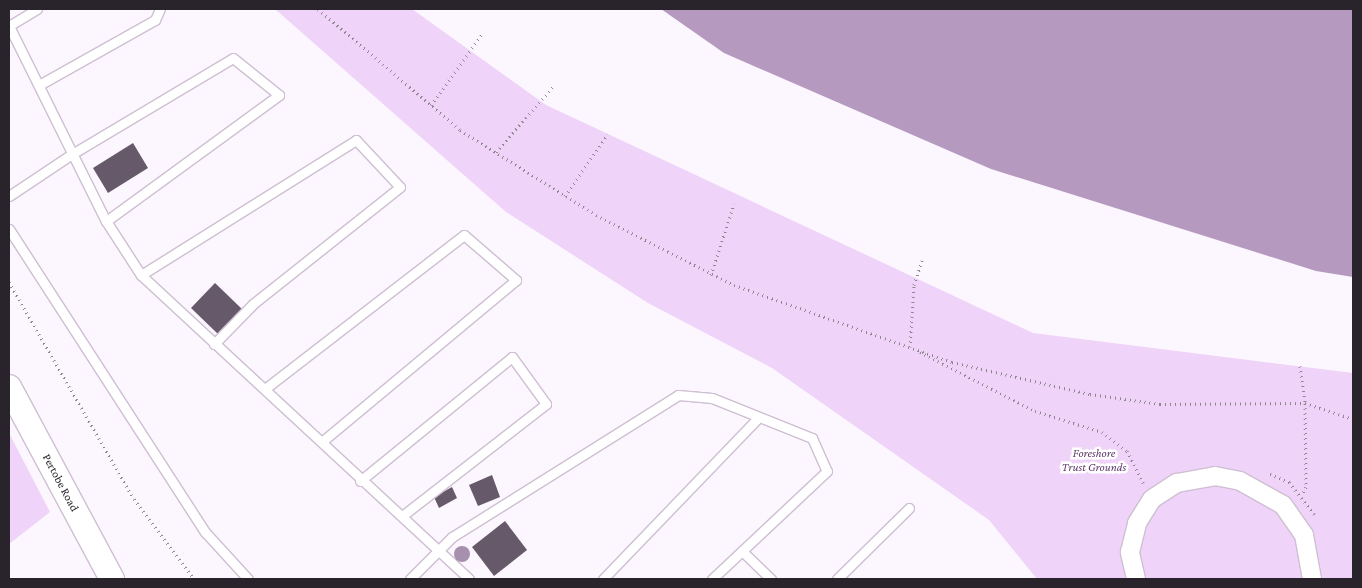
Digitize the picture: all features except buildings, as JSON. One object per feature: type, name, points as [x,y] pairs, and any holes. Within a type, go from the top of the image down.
[{"type":"street","name":"Pertobe Road","points":[[9,387],[112,579]]},
{"type":"street","name":"Pertobe Road","points":[[9,413],[32,457],[112,579]]},
{"type":"street","points":[[1136,579],[1130,552],[1137,523],[1152,499],[1177,483],[1203,476],[1225,477],[1254,487],[1275,498],[1294,520],[1309,550],[1312,579]]},
{"type":"lane","points":[[37,9],[9,26],[106,220],[141,275],[214,344],[266,388],[323,441],[360,480],[440,549],[470,579]]},
{"type":"lane","points":[[39,86],[155,20],[160,9]]},
{"type":"lane","points":[[9,196],[72,154],[233,58],[279,95],[106,220]]},
{"type":"lane","points":[[141,275],[356,140],[400,187],[253,304],[214,344]]},
{"type":"lane","points":[[9,229],[206,533],[248,579]]},
{"type":"lane","points":[[266,388],[464,235],[516,280],[323,441]]},
{"type":"lane","points":[[360,480],[512,357],[546,404],[402,516]]},
{"type":"lane","points":[[410,579],[452,537],[678,395],[712,398],[812,438],[827,471],[712,579]]},
{"type":"lane","points":[[603,579],[759,417]]},
{"type":"lane","points":[[837,579],[909,508]]},
{"type":"lane","points":[[742,551],[771,579]]},
{"type":"path","points":[[318,9],[431,105],[496,152],[565,196],[712,275],[952,362],[1090,394],[1160,404],[1305,403],[1353,419]]},
{"type":"path","points":[[431,105],[483,33]]},
{"type":"path","points":[[496,152],[553,87]]},
{"type":"path","points":[[565,196],[608,134]]},
{"type":"path","points":[[712,275],[734,204]]},
{"type":"path","points":[[909,346],[914,285],[922,260]]},
{"type":"path","points":[[9,282],[134,499],[194,579]]},
{"type":"path","points":[[909,346],[1034,411],[1102,432],[1127,451],[1152,499]]},
{"type":"path","points":[[1294,520],[1306,487],[1305,403],[1300,366]]},
{"type":"path","points":[[1254,487],[1257,469],[1289,482],[1302,495],[1317,520]]},
{"type":"green space","name":"Foreshore Trust Grounds","points":[[275,9],[412,9],[546,105],[1033,333],[1353,373],[1353,579],[1037,579],[989,520],[772,368],[648,303],[506,212]]},
{"type":"green space","points":[[9,433],[50,512],[9,544]]},
{"type":"shaded area","points":[[661,9],[1353,9],[1353,277],[1316,271],[991,169],[724,53]]}]
